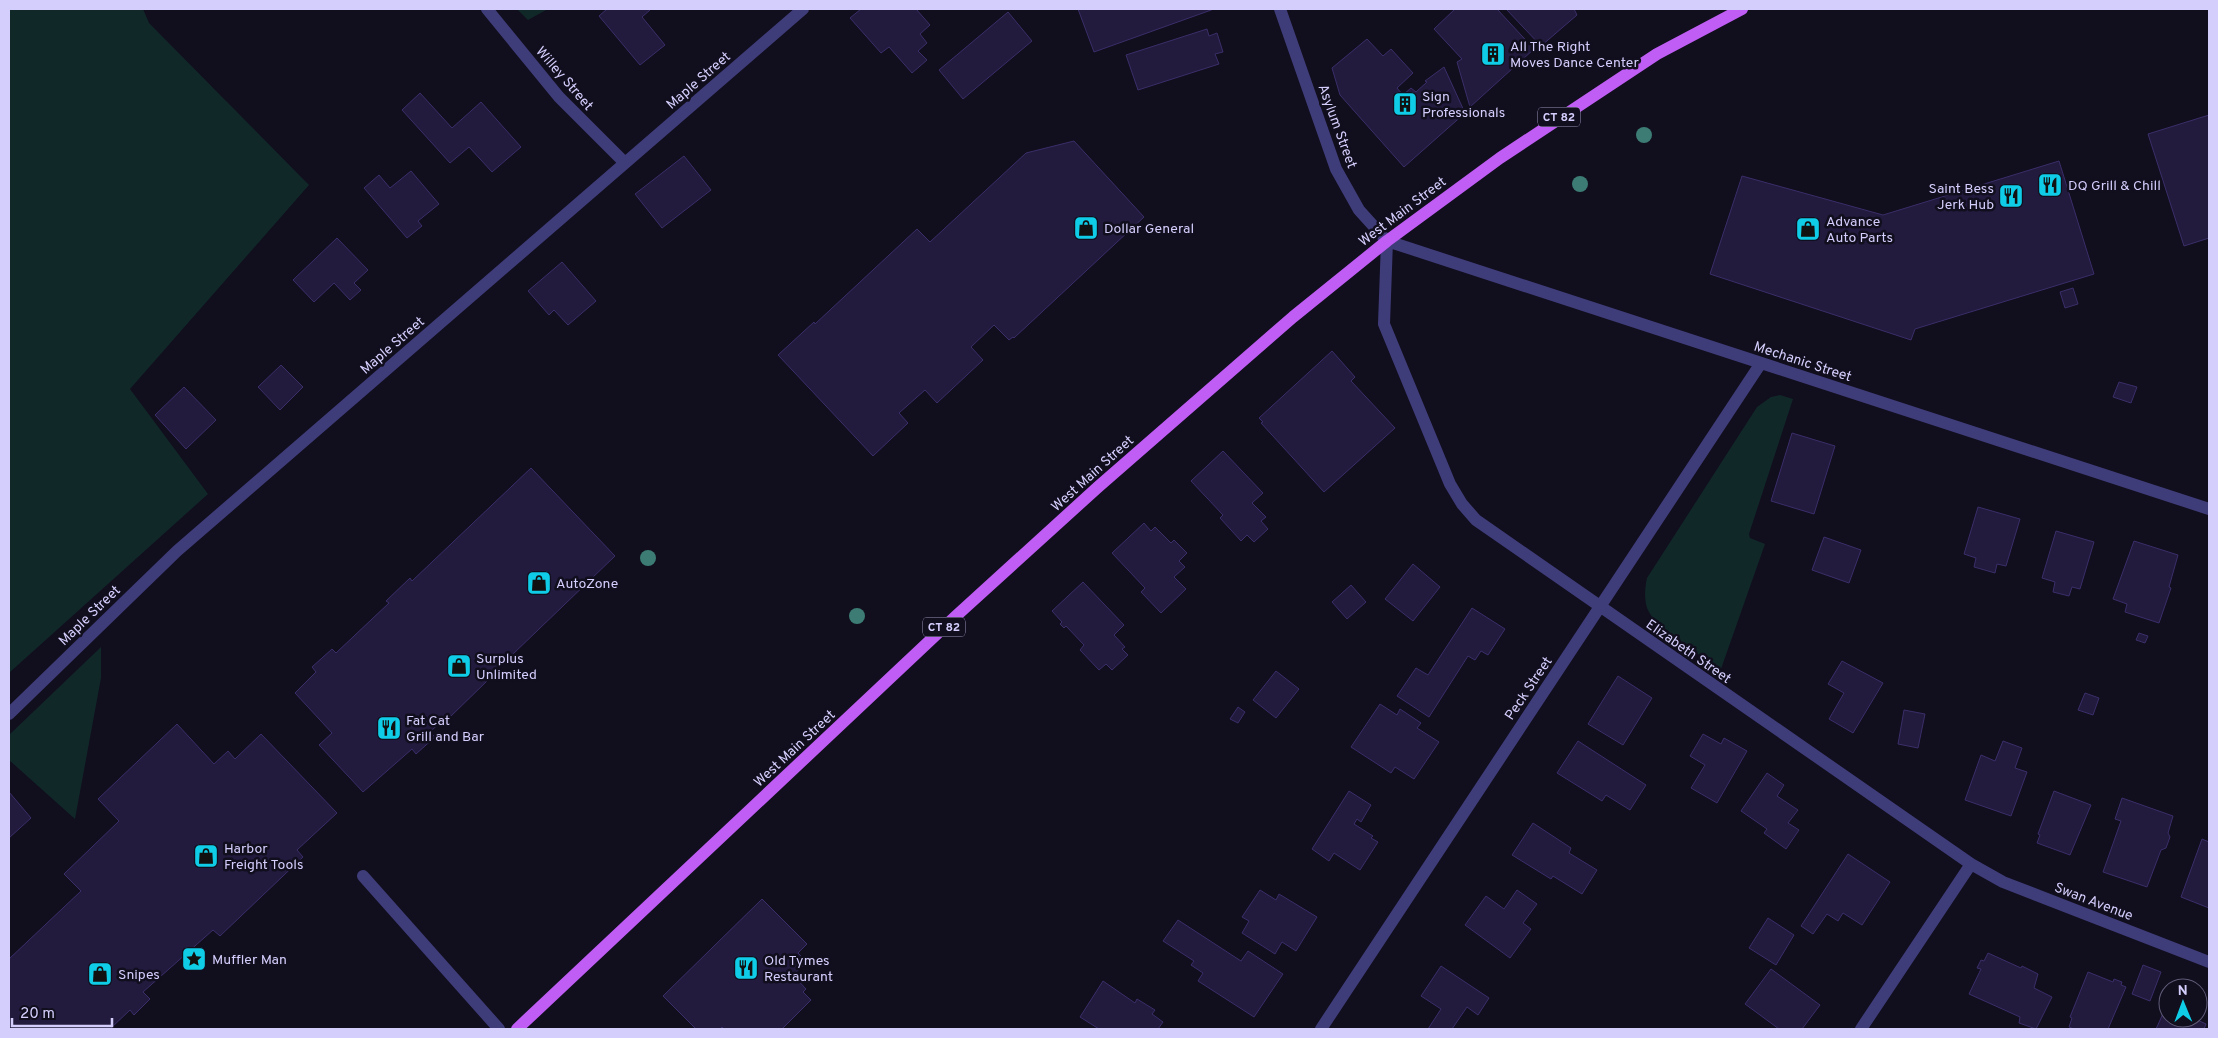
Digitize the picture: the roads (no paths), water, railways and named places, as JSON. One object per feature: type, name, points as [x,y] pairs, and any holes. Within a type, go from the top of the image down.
[{"type":"main road","name":"West Main Street","points":[[517,1029],[942,630],[1098,487],[1293,317],[1387,241],[1492,163],[1583,101],[1657,54],[1742,9]]},
{"type":"street","name":"Willey Street","points":[[487,9],[559,97],[625,163]]},
{"type":"street","name":"Maple Street","points":[[9,714],[177,551],[803,9]]},
{"type":"street","name":"Asylum Street","points":[[1280,9],[1336,169],[1359,210],[1387,241]]},
{"type":"street","name":"Mechanic Street","points":[[1387,241],[2209,509]]},
{"type":"street","name":"Elizabeth Street","points":[[1387,241],[1384,324],[1456,495],[1468,512],[1481,524],[1599,607],[1970,864]]},
{"type":"street","name":"Peck Street","points":[[1321,1029],[1761,364]]},
{"type":"street","name":"Swan Avenue","points":[[1970,864],[2002,882],[2209,962]]},
{"type":"street","points":[[1861,1029],[1970,864]]},
{"type":"street","points":[[363,876],[499,1029]]},
{"type":"place","name":"All The Right Moves Dance Center","points":[[1493,54]]},
{"type":"place","name":"Sign Professionals","points":[[1405,104]]},
{"type":"place","name":"DQ Grill & Chill","points":[[2050,185]]},
{"type":"place","name":"Saint Bess Jerk Hub","points":[[2011,196]]},
{"type":"place","name":"Dollar General","points":[[1086,228]]},
{"type":"place","name":"Advance Auto Parts","points":[[1808,229]]},
{"type":"place","name":"AutoZone","points":[[539,583]]},
{"type":"place","name":"Surplus Unlimited","points":[[459,666]]},
{"type":"place","name":"Fat Cat Grill and Bar","points":[[389,728]]},
{"type":"place","name":"Harbor Freight Tools","points":[[206,856]]},
{"type":"place","name":"Muffler Man","points":[[194,959]]},
{"type":"place","name":"Old Tymes Restaurant","points":[[746,968]]},
{"type":"place","name":"Snipes","points":[[100,974]]}]
